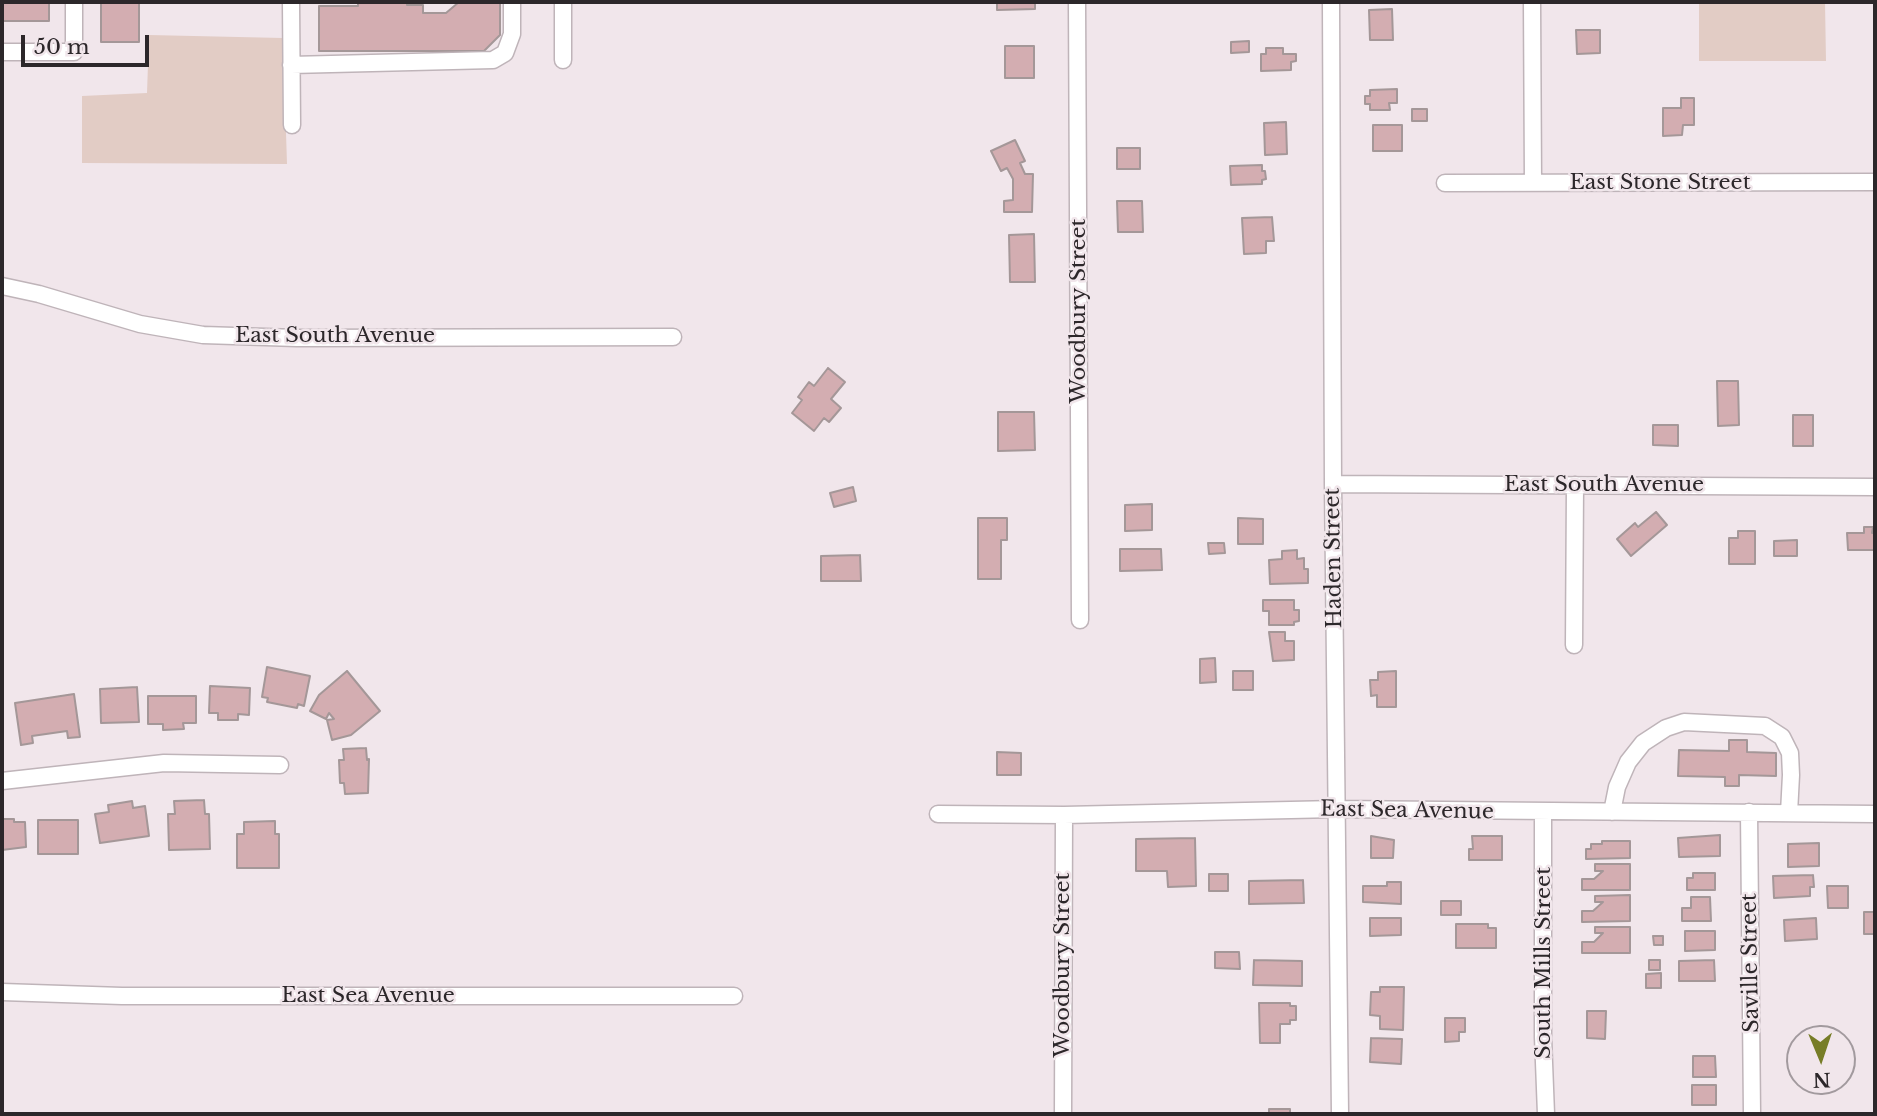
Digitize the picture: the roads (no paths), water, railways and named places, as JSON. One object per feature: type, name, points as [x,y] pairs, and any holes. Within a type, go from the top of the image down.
[{"type":"street","points":[[2,52],[74,52],[74,2]]},
{"type":"street","points":[[291,2],[292,125]]},
{"type":"street","points":[[291,65],[493,60],[505,53],[512,34],[512,2]]},
{"type":"street","points":[[563,2],[563,60]]},
{"type":"street","name":"Woodbury Street","points":[[1077,2],[1080,620]]},
{"type":"street","name":"Haden Street","points":[[1331,2],[1340,1114]]},
{"type":"street","points":[[1532,2],[1533,183]]},
{"type":"street","name":"East Stone Street","points":[[1445,183],[1875,182]]},
{"type":"street","name":"East South Avenue","points":[[2,286],[39,294],[140,324],[203,335],[297,338],[673,337]]},
{"type":"street","name":"East South Avenue","points":[[1333,484],[1875,487]]},
{"type":"street","points":[[1574,645],[1575,485]]},
{"type":"street","points":[[1612,812],[1617,787],[1628,762],[1643,743],[1666,728],[1684,722],[1765,726],[1782,737],[1790,753],[1789,813]]},
{"type":"street","points":[[2,781],[164,763],[281,765]]},
{"type":"street","name":"East Sea Avenue","points":[[938,814],[1064,816],[1336,809],[1875,814]]},
{"type":"street","name":"South Mills Street","points":[[1544,812],[1543,1037],[1546,1114]]},
{"type":"street","name":"Saville Street","points":[[1749,812],[1752,1114]]},
{"type":"street","name":"Woodbury Street","points":[[1063,1114],[1064,816]]},
{"type":"street","name":"East Sea Avenue","points":[[2,992],[121,996],[734,996]]}]
